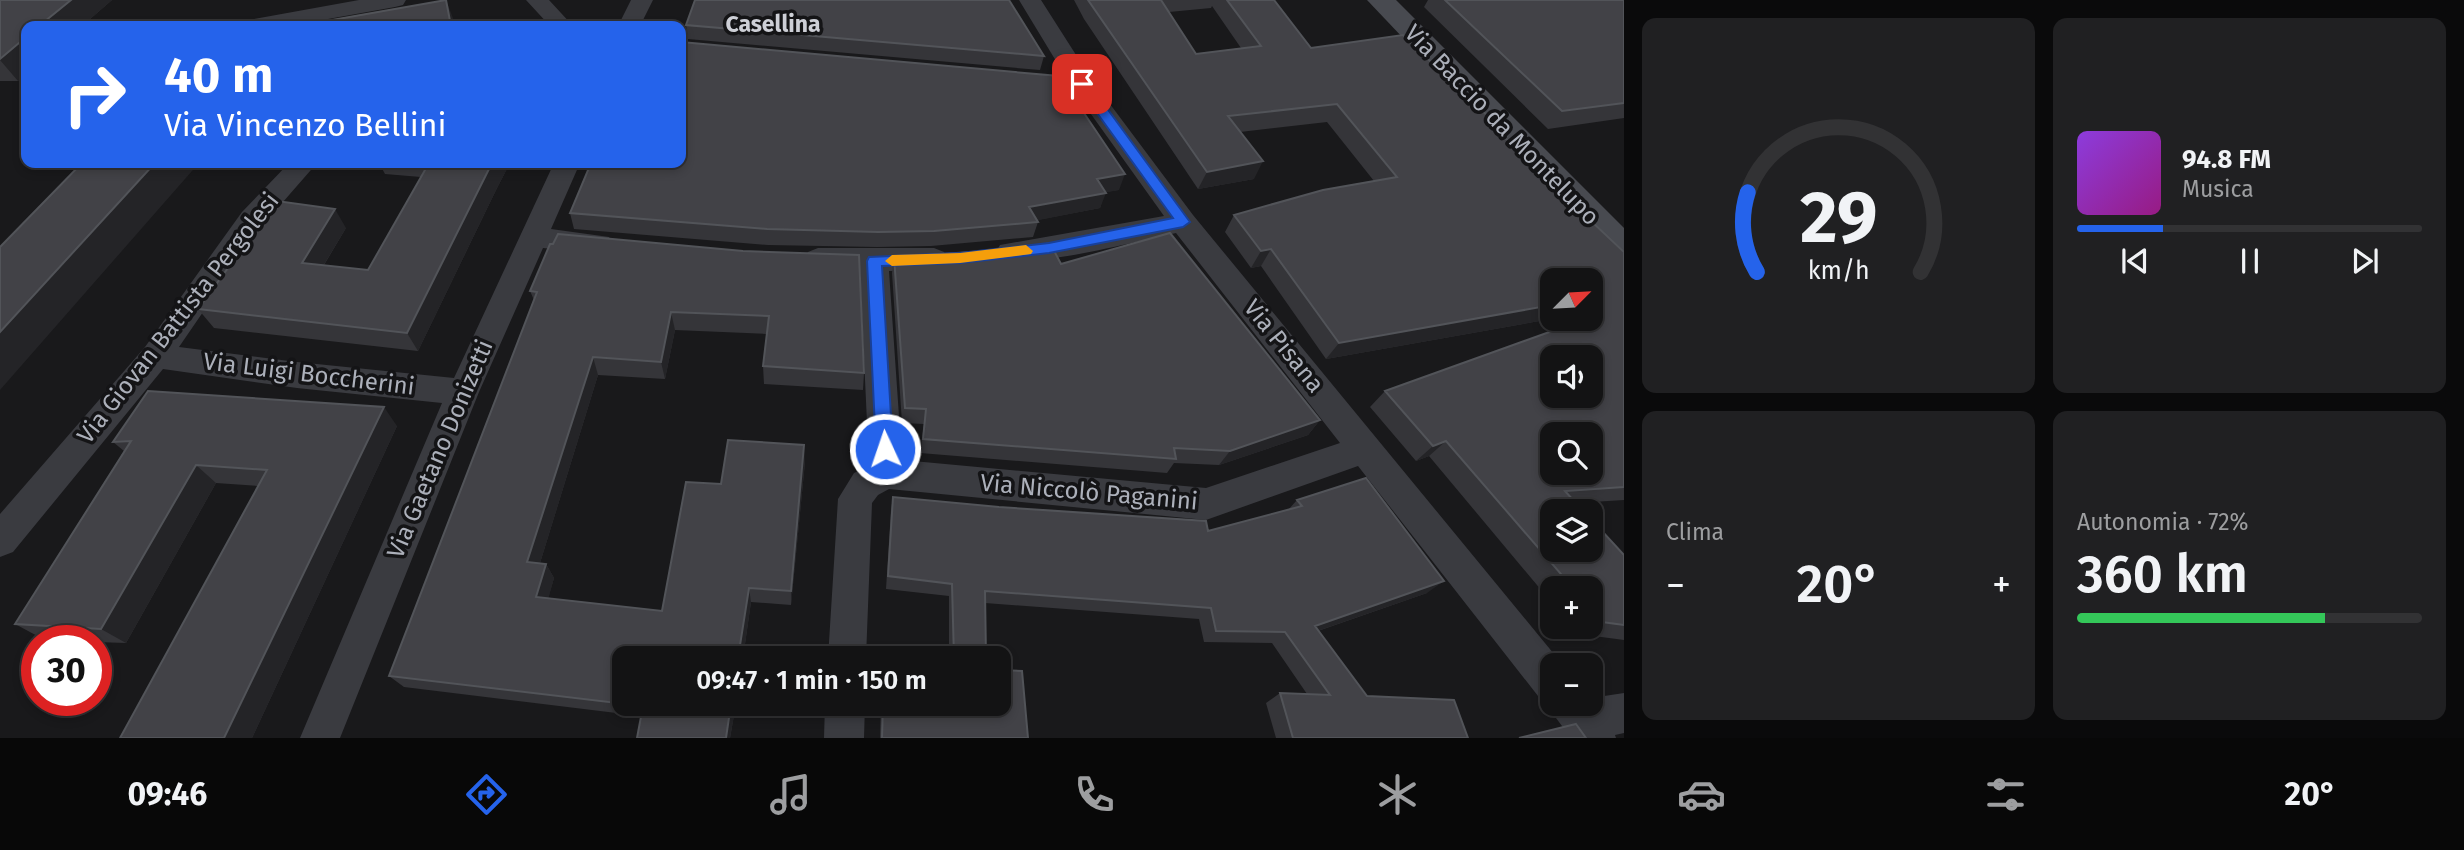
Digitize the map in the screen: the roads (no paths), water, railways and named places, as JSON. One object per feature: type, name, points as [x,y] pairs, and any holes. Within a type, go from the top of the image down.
[{"type":"main road","name":"Via Baccio da Montelupo","points":[[1381,0],[1624,249]]},
{"type":"street","points":[[281,21],[395,0]]},
{"type":"street","points":[[537,0],[557,21]]},
{"type":"street","points":[[632,21],[642,0]]},
{"type":"street","name":"Via Pisana","points":[[1030,0],[1082,84],[1183,222],[1540,667]]},
{"type":"street","points":[[1049,81],[1082,84]]},
{"type":"street","name":"Via Giovan Battista Pergolesi","points":[[0,540],[156,356],[252,219],[299,168]]},
{"type":"street","name":"Via Gaetano Donizetti","points":[[320,738],[463,392],[565,168]]},
{"type":"street","points":[[795,258],[874,261],[973,257],[1049,248],[1183,222]]},
{"type":"street","points":[[534,237],[624,246]]},
{"type":"street","points":[[848,646],[855,499],[866,484],[886,474],[874,261]]},
{"type":"street","name":"Via Luigi Boccherini","points":[[156,356],[298,375],[463,392]]},
{"type":"street","name":"Via Niccolò Paganini","points":[[886,474],[1206,504],[1367,448]]},
{"type":"street","points":[[1583,720],[1624,713]]},
{"type":"street","points":[[844,738],[845,716]]},
{"type":"district","name":"Casellina","points":[[773,24]]}]
